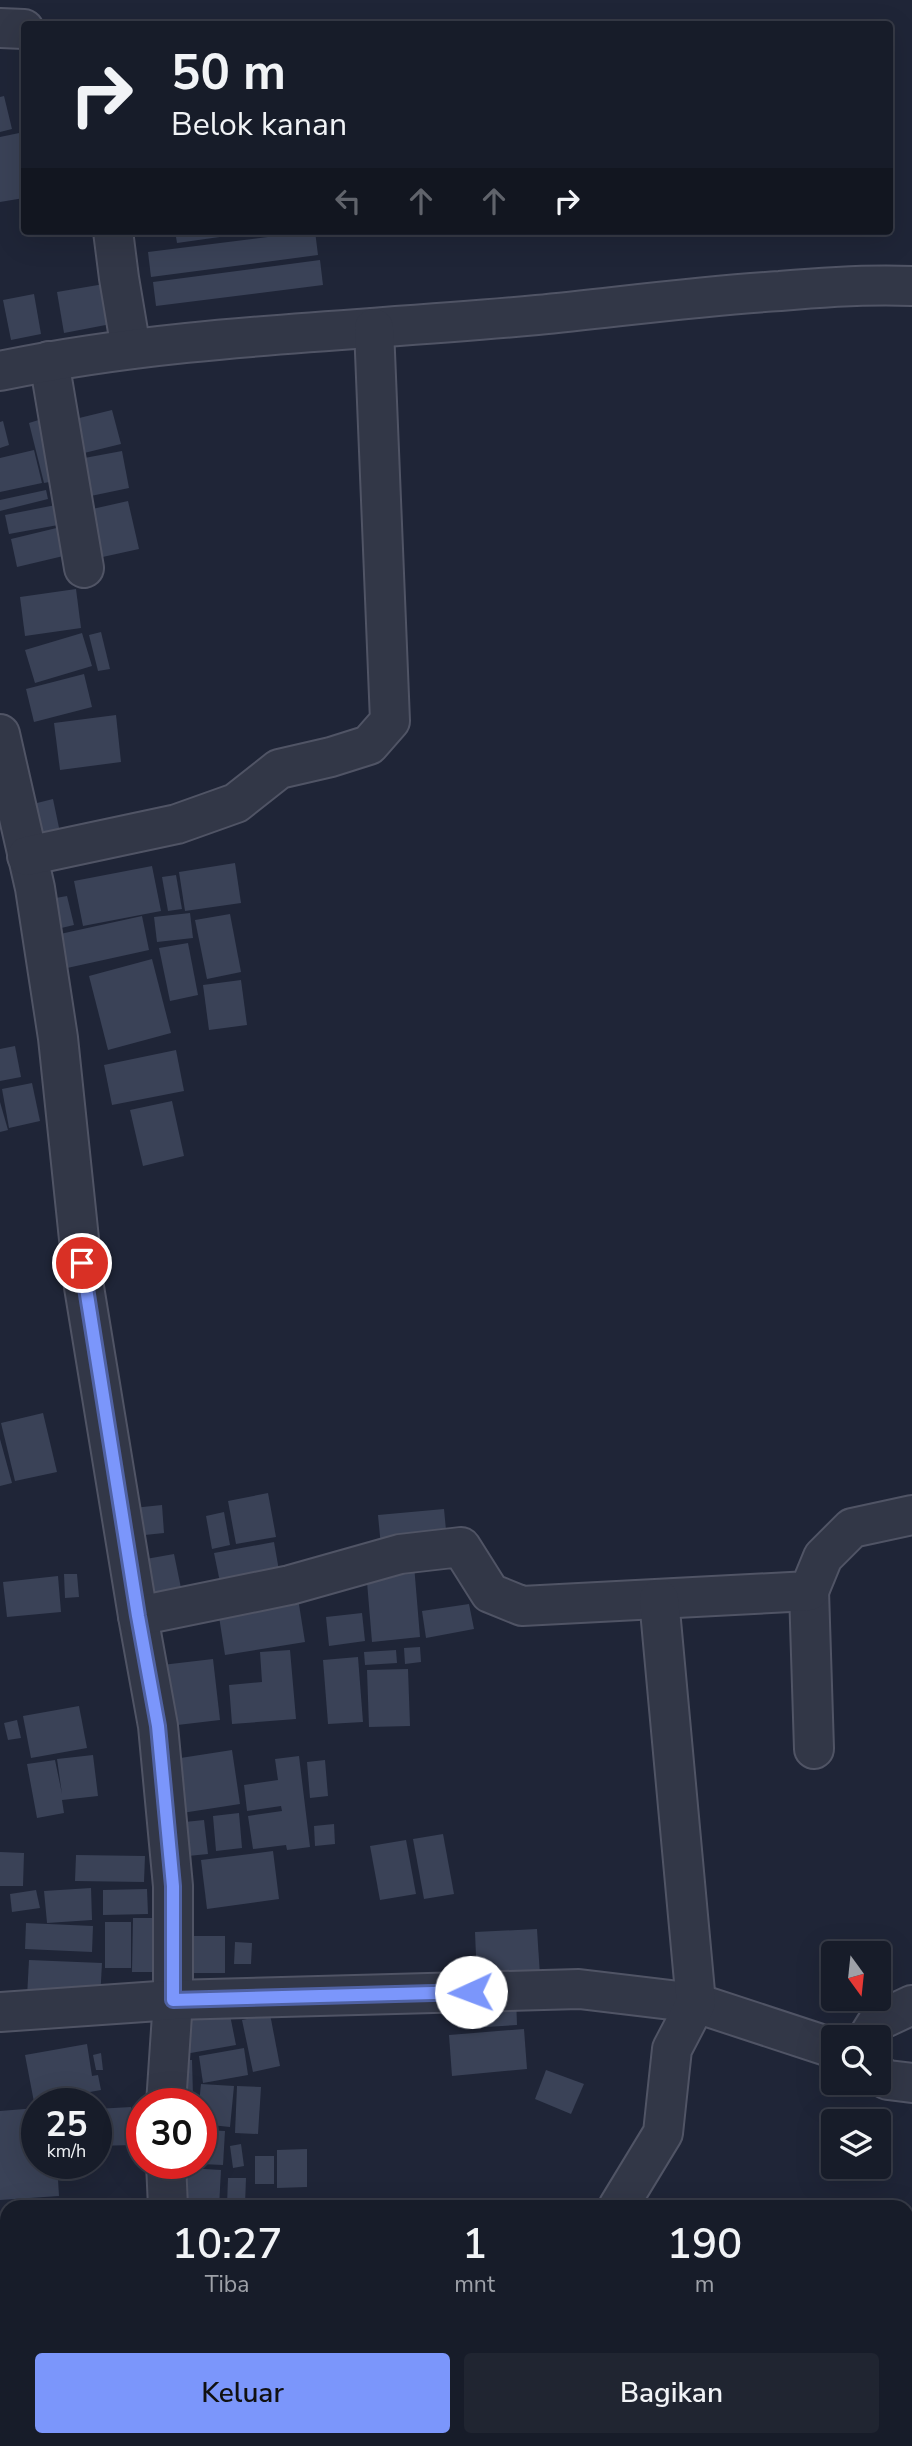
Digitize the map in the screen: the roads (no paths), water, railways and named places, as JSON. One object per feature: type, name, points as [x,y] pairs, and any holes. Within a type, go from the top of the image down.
[{"type":"street","points":[[0,28],[21,29]]},
{"type":"street","points":[[114,235],[131,349]]},
{"type":"street","points":[[0,371],[49,360],[131,349],[536,315],[736,294],[869,284],[912,286]]},
{"type":"street","points":[[27,856],[177,824],[236,803],[279,769],[369,746],[390,721],[374,328]]},
{"type":"street","points":[[49,360],[84,569]]},
{"type":"street","points":[[0,734],[35,888],[58,1038],[84,1287],[158,1726],[173,1886],[173,2000],[167,2088]]},
{"type":"street","points":[[814,1749],[809,1591],[823,1557],[852,1528],[912,1515]]},
{"type":"street","points":[[138,1616],[290,1585],[400,1554],[461,1547],[490,1593],[522,1606],[809,1591]]},
{"type":"street","points":[[622,2200],[663,2133],[672,2049],[696,2003],[659,1599]]},
{"type":"street","points":[[0,2012],[173,2000],[579,1989],[696,2003],[821,2044]]},
{"type":"street","points":[[876,2025],[878,2021],[912,2005]]},
{"type":"street","points":[[891,2080],[912,2083]]},
{"type":"street","points":[[167,2179],[168,2200]]}]
